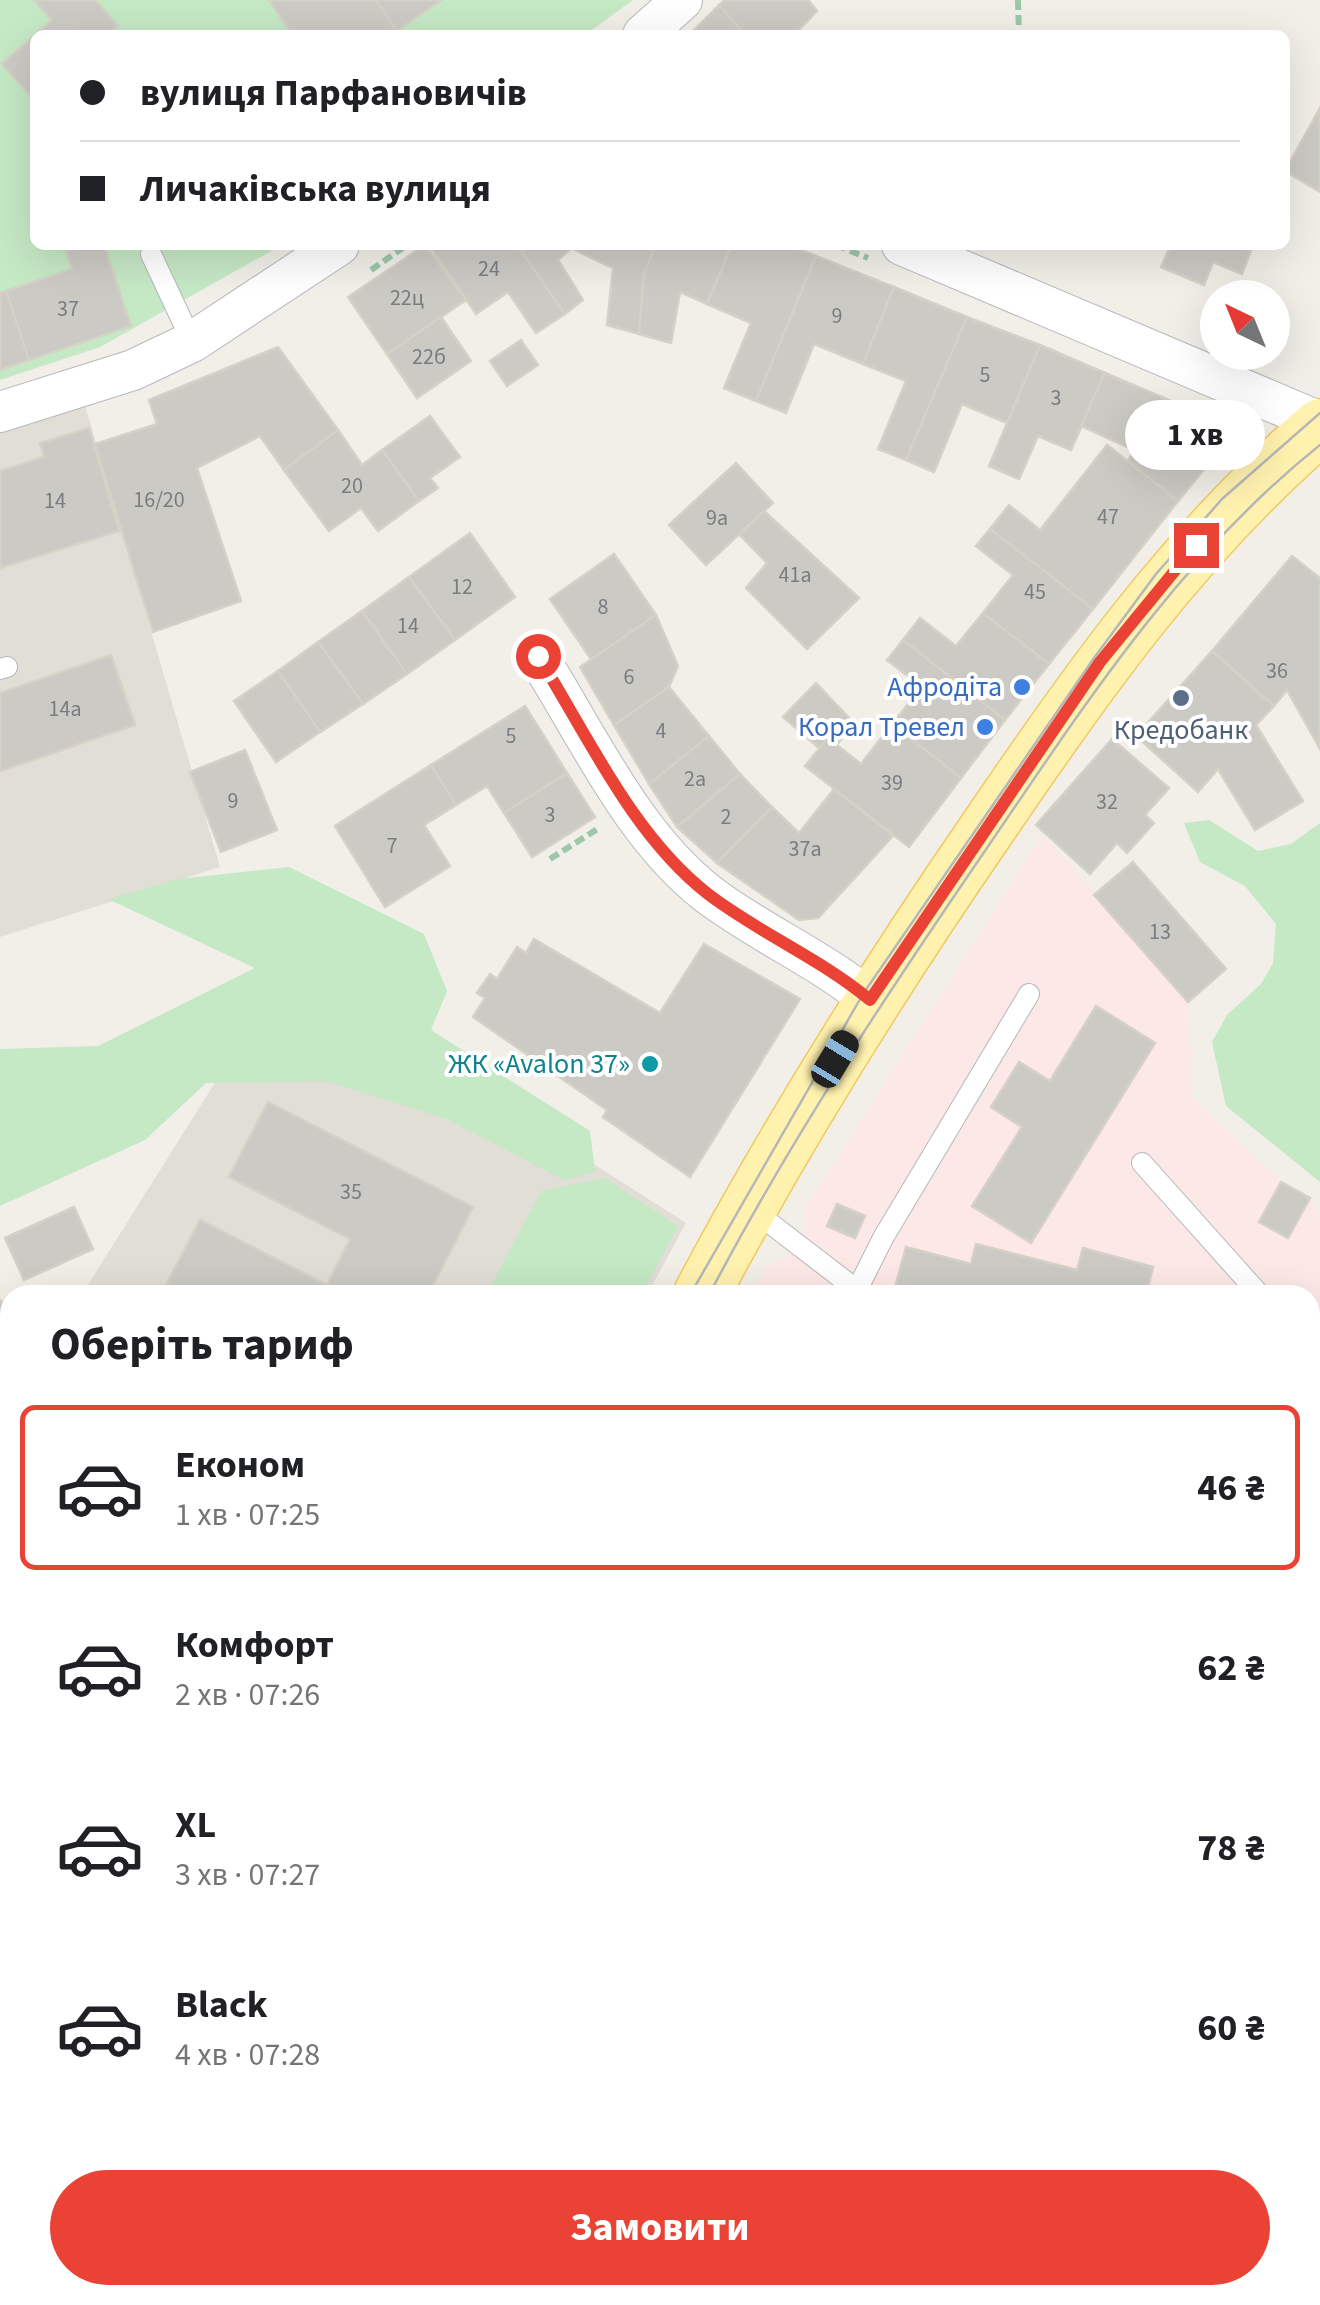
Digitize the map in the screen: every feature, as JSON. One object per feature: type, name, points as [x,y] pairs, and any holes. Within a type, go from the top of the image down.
[{"type":"main road","points":[[706,1285],[870,1000],[1100,662],[1196,545],[1260,478],[1320,425]]},
{"type":"street","points":[[649,30],[682,0]]},
{"type":"street","points":[[0,412],[133,370],[192,342],[331,250]]},
{"type":"street","points":[[914,250],[1320,425]]},
{"type":"street","points":[[538,656],[646,827],[682,871],[709,895],[870,1000]]},
{"type":"lane","points":[[151,254],[192,342]]},
{"type":"lane","points":[[859,1285],[882,1238],[1029,994]]},
{"type":"lane","points":[[1142,1163],[1251,1285]]},
{"type":"lane","points":[[748,1207],[847,1285]]},
{"type":"path","points":[[1018,0],[1018,30]]},
{"type":"path","points":[[550,859],[612,820]]},
{"type":"shaded area","points":[[82,395],[220,867],[0,937],[0,422]]},
{"type":"shaded area","points":[[1043,834],[1188,1002],[1193,1098],[1281,1182],[1310,1198],[1320,1220],[1320,1285],[758,1285],[766,1268],[805,1246],[806,1207]]},
{"type":"shaded area","points":[[287,968],[686,1223],[652,1285],[88,1285]]},
{"type":"green space","points":[[0,0],[633,0],[592,30],[30,30],[30,250],[273,250],[100,347],[0,380]]},
{"type":"green space","points":[[1209,820],[1258,851],[1291,844],[1320,823],[1320,1182],[1226,1106],[1212,1042],[1227,1015],[1261,984],[1273,963],[1276,924],[1245,886],[1200,862],[1184,823]]},
{"type":"green space","points":[[289,867],[424,934],[447,991],[431,1030],[590,1131],[595,1172],[564,1180],[447,1119],[326,1081],[206,1083],[145,1140],[0,1206],[0,1049],[98,1046],[255,968],[108,899],[179,879]]},
{"type":"green space","points":[[604,1178],[678,1226],[646,1285],[491,1285],[541,1191]]},
{"type":"building","points":[[34,0],[95,0],[118,26],[114,30],[41,30],[52,20]]},
{"type":"building","points":[[269,0],[376,0],[396,30],[289,30]]},
{"type":"building","points":[[376,0],[441,0],[398,30]]},
{"type":"building","points":[[725,0],[808,0],[817,11],[799,30],[741,30],[719,5]]},
{"type":"building","points":[[719,5],[741,30],[694,30]]},
{"type":"building","points":[[30,39],[30,95],[2,64]]},
{"type":"building","points":[[1320,108],[1320,192],[1290,174],[1290,162]]},
{"type":"building","points":[[66,250],[106,250],[131,326],[29,360],[6,291],[72,269]]},
{"type":"building","points":[[418,250],[429,250],[466,300],[387,354],[348,297]]},
{"type":"building","points":[[432,250],[520,250],[565,314],[536,333],[508,292],[476,314]]},
{"type":"building","points":[[520,250],[569,250],[558,260],[583,300],[565,314]]},
{"type":"building","points":[[575,250],[654,250],[644,273],[639,334],[607,325],[613,268]]},
{"type":"building","points":[[654,250],[730,250],[707,304],[680,292],[671,343],[639,334],[644,273]]},
{"type":"building","points":[[730,250],[801,250],[816,256],[756,401],[724,388],[751,323],[707,304]]},
{"type":"building","points":[[1169,250],[1251,250],[1242,274],[1213,262],[1206,280],[1200,283],[1161,267]]},
{"type":"building","points":[[816,256],[894,287],[863,364],[814,344],[786,413],[756,401]]},
{"type":"building","points":[[894,287],[967,317],[906,460],[878,449],[906,381],[863,364]]},
{"type":"building","points":[[6,291],[29,360],[0,370],[0,293]]},
{"type":"building","points":[[441,317],[471,361],[417,398],[387,354]]},
{"type":"building","points":[[967,317],[1040,345],[1007,423],[962,404],[934,472],[906,460]]},
{"type":"building","points":[[521,340],[538,365],[507,386],[490,361]]},
{"type":"building","points":[[1040,345],[1105,373],[1071,450],[1038,436],[1019,479],[989,466]]},
{"type":"building","points":[[278,347],[338,430],[284,470],[260,436],[197,468],[241,601],[153,632],[95,444],[157,424],[149,400]]},
{"type":"building","points":[[1105,373],[1220,422],[1228,440],[1178,501],[1128,461],[1134,450],[1081,426]]},
{"type":"building","points":[[430,416],[460,457],[430,478],[438,488],[419,501],[382,450]]},
{"type":"building","points":[[89,428],[119,531],[0,568],[0,471],[44,457],[40,443]]},
{"type":"building","points":[[338,430],[362,465],[382,450],[419,501],[378,531],[361,508],[329,531],[284,470]]},
{"type":"building","points":[[1107,445],[1178,501],[1093,609],[990,529],[1009,505],[1040,530]]},
{"type":"building","points":[[736,463],[773,503],[706,565],[669,525]]},
{"type":"building","points":[[764,511],[859,598],[807,649],[746,588],[767,563],[739,534]]},
{"type":"building","points":[[990,529],[1093,609],[1049,664],[983,613],[1013,575],[976,546]]},
{"type":"building","points":[[470,533],[515,597],[455,640],[409,577]]},
{"type":"building","points":[[614,554],[656,615],[591,659],[550,599]]},
{"type":"building","points":[[1292,556],[1320,578],[1320,749],[1287,690],[1274,706],[1212,651]]},
{"type":"building","points":[[409,577],[455,640],[407,674],[362,611]]},
{"type":"building","points":[[362,611],[407,674],[363,704],[318,642]]},
{"type":"building","points":[[983,613],[1049,664],[1005,720],[903,640],[920,618],[956,646]]},
{"type":"building","points":[[656,615],[678,666],[669,687],[614,725],[580,667]]},
{"type":"building","points":[[903,640],[1005,720],[961,778],[892,724],[922,687],[887,660]]},
{"type":"building","points":[[318,642],[363,704],[320,732],[278,671]]},
{"type":"building","points":[[1212,651],[1274,706],[1256,725],[1303,801],[1255,830],[1218,769],[1198,792],[1136,736]]},
{"type":"building","points":[[111,655],[135,725],[0,771],[0,693]]},
{"type":"building","points":[[278,671],[320,732],[276,762],[234,701]]},
{"type":"building","points":[[816,683],[853,722],[837,745],[828,738],[819,748],[783,717]]},
{"type":"building","points":[[669,687],[709,736],[649,784],[614,725]]},
{"type":"building","points":[[525,706],[567,773],[504,813],[487,786],[456,805],[431,765]]},
{"type":"building","points":[[892,724],[961,778],[909,847],[805,766],[828,738],[861,764]]},
{"type":"building","points":[[709,736],[740,774],[677,827],[649,784]]},
{"type":"building","points":[[1112,739],[1169,788],[1145,815],[1154,823],[1127,853],[1117,843],[1090,874],[1036,825]]},
{"type":"building","points":[[245,750],[277,830],[221,852],[190,772]]},
{"type":"building","points":[[431,765],[456,805],[424,825],[450,866],[385,907],[335,826]]},
{"type":"building","points":[[567,773],[595,817],[532,857],[504,813]]},
{"type":"building","points":[[740,774],[772,807],[717,863],[677,827]]},
{"type":"building","points":[[834,789],[893,836],[818,918],[799,920],[717,863],[772,807],[799,833]]},
{"type":"building","points":[[1133,862],[1226,969],[1188,1002],[1094,895]]},
{"type":"building","name":"ЖК «Avalon 37»","points":[[534,939],[660,1013],[704,944],[800,999],[690,1177],[603,1117],[607,1110],[473,1017],[485,998],[477,993],[490,974],[497,979],[517,947],[526,953]]},
{"type":"building","points":[[1096,1006],[1155,1043],[1031,1243],[972,1206],[1022,1127],[991,1107],[1019,1062],[1050,1081]]},
{"type":"building","points":[[268,1102],[473,1207],[433,1285],[327,1285],[350,1239],[229,1177]]},
{"type":"building","points":[[1281,1182],[1310,1198],[1288,1238],[1259,1222]]},
{"type":"building","points":[[837,1204],[865,1216],[855,1238],[827,1226]]},
{"type":"building","points":[[74,1207],[93,1249],[24,1280],[5,1238]]},
{"type":"building","points":[[200,1220],[327,1285],[166,1285]]},
{"type":"building","points":[[976,1244],[1077,1270],[1083,1248],[1153,1267],[1148,1285],[896,1285],[906,1247],[971,1264]]},
{"type":"tram line","points":[[696,1285],[863,994],[1094,658],[1156,574],[1222,499],[1320,413]]},
{"type":"tram line","points":[[714,1285],[842,1066],[1100,684],[1180,582],[1224,534],[1320,445]]},
{"type":"place","name":"Афродіта","points":[[1022,687]]},
{"type":"place","name":"Кредобанк","points":[[1181,698]]},
{"type":"place","name":"Корал Тревел","points":[[985,727]]},
{"type":"place","name":"ЖК «Avalon 37»","points":[[650,1064]]},
{"type":"route","points":[[538,656],[642,822],[682,871],[709,895],[870,1000],[1100,662],[1196,545]]}]
